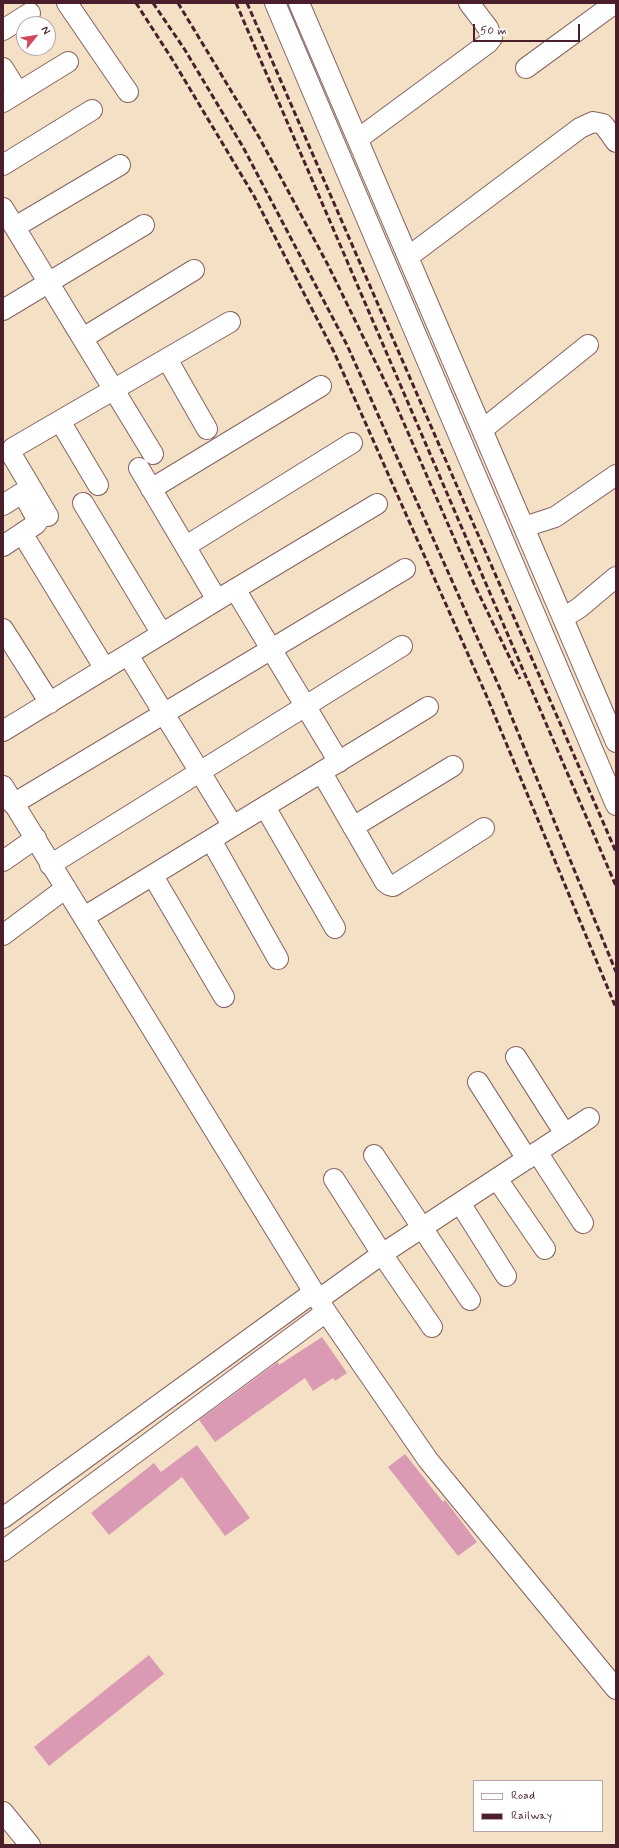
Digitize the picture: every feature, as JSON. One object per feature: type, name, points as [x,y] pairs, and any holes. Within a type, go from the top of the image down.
[{"type":"street","points":[[67,3],[128,92]]},
{"type":"street","points":[[275,3],[616,805]]},
{"type":"street","points":[[299,3],[563,618],[612,717],[616,742]]},
{"type":"street","points":[[331,135],[355,132],[488,43],[492,38],[488,28],[469,3]]},
{"type":"street","points":[[526,68],[615,3]]},
{"type":"street","points":[[3,30],[30,13]]},
{"type":"street","points":[[3,68],[11,97],[68,62]]},
{"type":"street","points":[[3,165],[92,110]]},
{"type":"street","points":[[408,256],[580,128],[593,122],[602,124],[616,142]]},
{"type":"street","points":[[12,233],[120,165]]},
{"type":"street","points":[[3,208],[12,233],[49,283],[153,454]]},
{"type":"street","points":[[3,310],[144,225]]},
{"type":"street","points":[[83,338],[194,270]]},
{"type":"street","points":[[48,516],[13,457],[12,452],[14,448],[18,444],[230,322]]},
{"type":"street","points":[[482,430],[588,344]]},
{"type":"street","points":[[166,359],[207,429]]},
{"type":"street","points":[[151,489],[321,386]]},
{"type":"street","points":[[445,402],[467,393]]},
{"type":"street","points":[[60,421],[98,485]]},
{"type":"street","points":[[186,546],[352,442]]},
{"type":"street","points":[[3,462],[38,521],[36,524],[3,546]]},
{"type":"street","points":[[139,468],[217,600]]},
{"type":"street","points":[[524,527],[555,518],[616,475]]},
{"type":"street","points":[[3,505],[22,493]]},
{"type":"street","points":[[83,503],[162,634]]},
{"type":"street","points":[[3,731],[377,504]]},
{"type":"street","points":[[28,543],[105,669]]},
{"type":"street","points":[[405,569],[164,714],[6,792],[36,838],[50,865],[84,917],[320,1301],[428,1460],[616,1688]]},
{"type":"street","points":[[563,618],[579,608],[616,577]]},
{"type":"street","points":[[235,589],[339,762]]},
{"type":"street","points":[[3,629],[50,703]]},
{"type":"street","points":[[50,865],[402,646]]},
{"type":"street","points":[[128,655],[233,826]]},
{"type":"street","points":[[84,917],[428,707]]},
{"type":"street","points":[[354,827],[453,766]]},
{"type":"street","points":[[322,773],[385,882],[393,886],[484,828]]},
{"type":"street","points":[[265,807],[335,928]]},
{"type":"street","points":[[3,861],[36,838]]},
{"type":"street","points":[[211,840],[278,959]]},
{"type":"street","points":[[152,876],[224,997]]},
{"type":"street","points":[[3,935],[66,888]]},
{"type":"street","points":[[516,1057],[565,1134]]},
{"type":"street","points":[[478,1082],[583,1223]]},
{"type":"street","points":[[3,1551],[320,1301],[382,1254],[589,1118]]},
{"type":"street","points":[[374,1155],[470,1300]]},
{"type":"street","points":[[334,1179],[382,1254],[432,1327]]},
{"type":"street","points":[[497,1179],[545,1249]]},
{"type":"street","points":[[460,1203],[506,1276]]},
{"type":"street","points":[[3,1518],[320,1301]]},
{"type":"street","points":[[3,1812],[30,1845]]},
{"type":"building","points":[[322,1337],[347,1373],[335,1381],[333,1378],[313,1391],[305,1378],[215,1442],[199,1420],[278,1362],[279,1365]]},
{"type":"building","points":[[197,1445],[250,1518],[225,1536],[182,1477],[109,1535],[91,1513],[154,1463],[161,1472]]},
{"type":"building","points":[[405,1454],[443,1502],[445,1500],[477,1542],[458,1556],[388,1467]]},
{"type":"building","points":[[149,1655],[164,1674],[49,1766],[34,1747]]},
{"type":"railway","points":[[136,3],[172,59],[254,196],[334,352],[487,697],[616,1008]]},
{"type":"railway","points":[[153,3],[185,50],[243,147],[347,345],[501,691],[616,972]]},
{"type":"railway","points":[[178,3],[259,137],[328,265],[392,396],[475,586],[520,679]]},
{"type":"railway","points":[[236,3],[616,886]]},
{"type":"railway","points":[[247,3],[616,852]]}]
